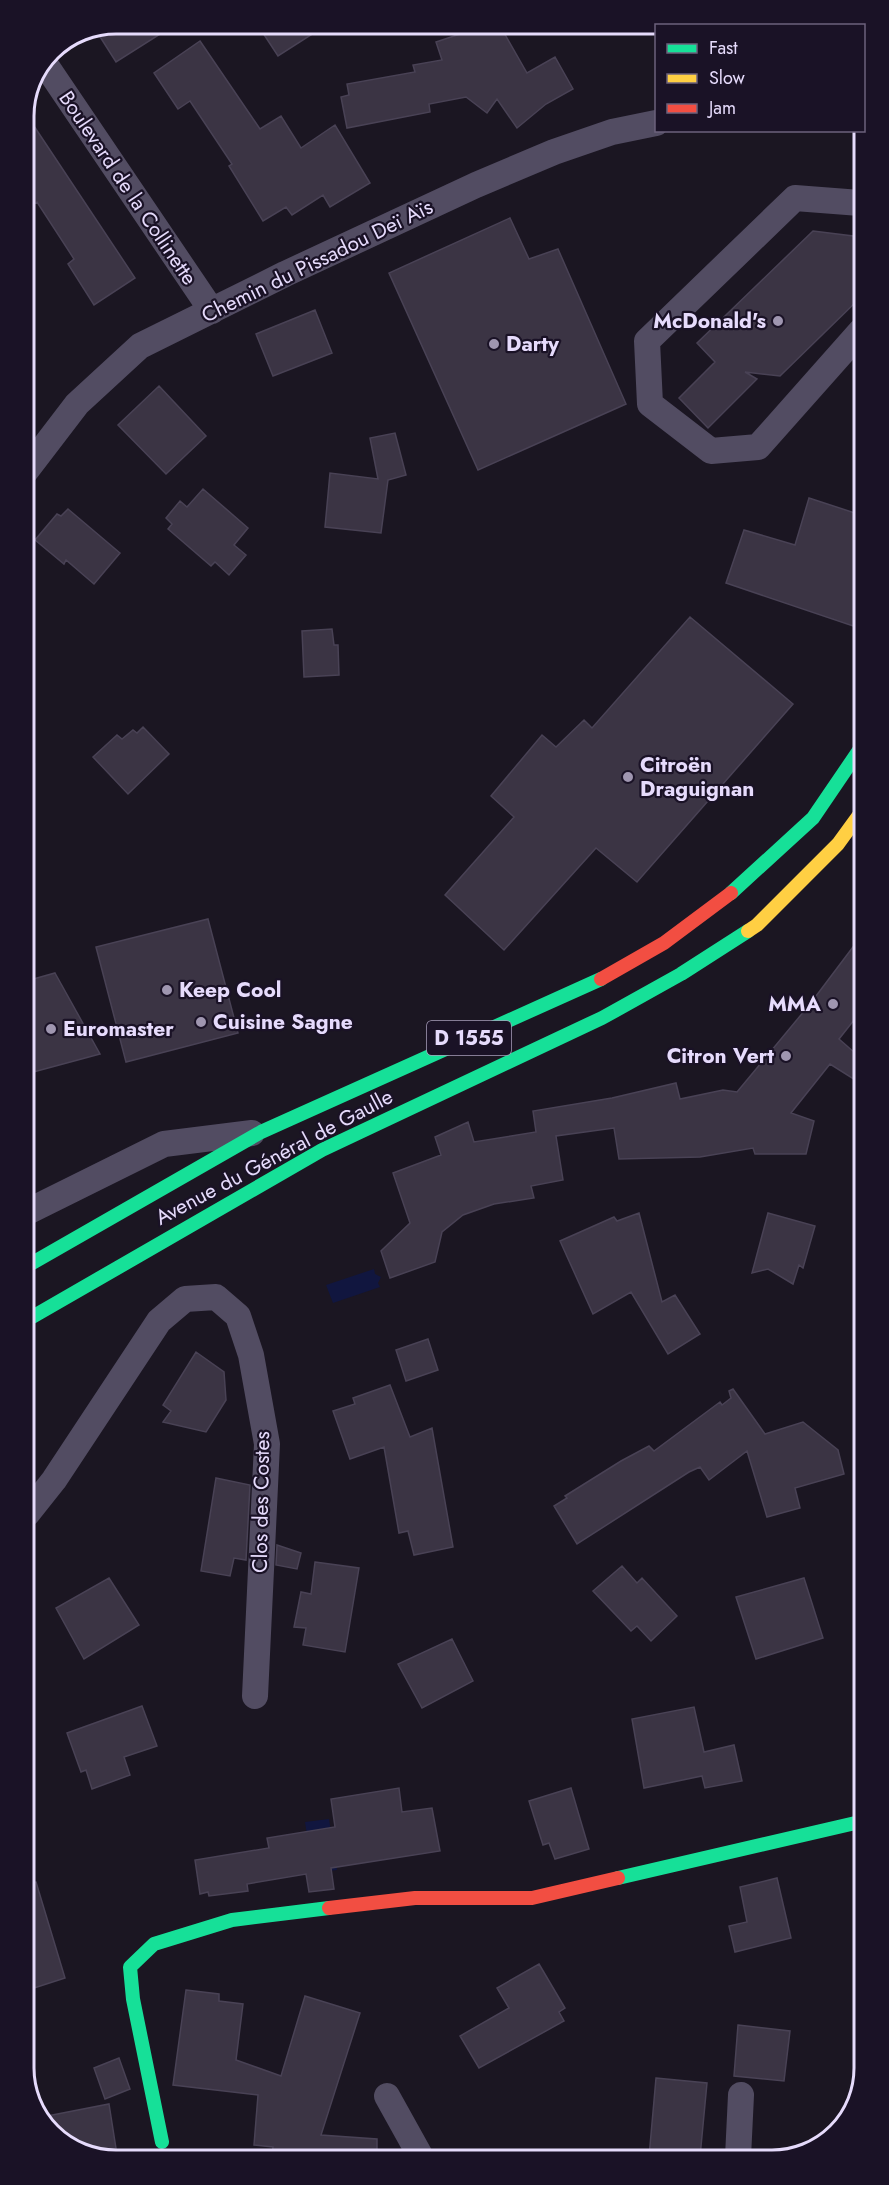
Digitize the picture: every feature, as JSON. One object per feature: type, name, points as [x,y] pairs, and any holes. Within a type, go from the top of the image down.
[{"type":"main road","name":"Avenue du Général de Gaulle","points":[[34,1262],[261,1132],[590,985],[664,943],[731,893],[813,818],[854,758]]},
{"type":"main road","name":"Avenue du Général de Gaulle","points":[[34,1316],[212,1211],[322,1150],[602,1018],[681,974],[757,925],[838,844],[854,823]]},
{"type":"main road","points":[[162,2142],[133,1999],[130,1967],[154,1944],[232,1920],[415,1898],[532,1898],[854,1823]]},
{"type":"street","name":"Boulevard de la Collinette","points":[[49,70],[212,311]]},
{"type":"street","name":"Chemin du Pissadou Deï Aïs","points":[[35,459],[77,404],[140,346],[306,264],[535,160],[612,132],[655,123]]},
{"type":"street","points":[[854,202],[795,198],[647,341],[650,404],[711,451],[758,447],[854,339]]},
{"type":"street","points":[[34,1208],[164,1144],[261,1132]]},
{"type":"street","name":"Clos des Costes","points":[[34,1505],[54,1480],[159,1321],[185,1299],[216,1297],[238,1316],[251,1355],[267,1444],[255,1696]]},
{"type":"street","points":[[738,2150],[741,2095]]},
{"type":"street","points":[[387,2097],[417,2150]]},
{"type":"shaded area","points":[[374,1269],[375,1274],[381,1277],[378,1283],[380,1287],[333,1303],[326,1285]]},
{"type":"shaded area","points":[[329,1819],[337,1870],[313,1873],[305,1822]]},
{"type":"building","points":[[160,34],[116,62],[100,36]]},
{"type":"building","points":[[264,34],[312,34],[278,56]]},
{"type":"building","points":[[458,35],[505,35],[527,73],[555,57],[573,89],[546,104],[517,128],[497,99],[487,113],[466,97],[429,104],[430,112],[347,128],[341,97],[349,95],[347,84],[415,72],[413,65],[442,60],[436,42]]},
{"type":"building","points":[[200,41],[260,129],[281,116],[301,148],[335,125],[370,183],[330,207],[323,195],[292,215],[286,207],[263,221],[229,166],[232,164],[190,101],[178,109],[154,73]]},
{"type":"building","points":[[35,128],[135,278],[94,305],[68,264],[74,259],[37,202],[35,203]]},
{"type":"building","name":"Darty","points":[[510,218],[529,259],[558,249],[626,404],[478,470],[389,273]]},
{"type":"building","name":"McDonald's","points":[[813,231],[854,236],[854,304],[780,376],[745,372],[757,379],[708,428],[679,398],[715,362],[697,343]]},
{"type":"building","points":[[315,310],[332,353],[273,376],[256,334]]},
{"type":"building","points":[[159,386],[206,436],[166,474],[118,425]]},
{"type":"building","points":[[395,433],[406,475],[388,480],[381,533],[325,527],[330,473],[378,479],[370,438]]},
{"type":"building","points":[[203,489],[248,528],[234,545],[246,555],[229,575],[215,562],[211,566],[168,529],[172,524],[166,518],[180,501],[187,507]]},
{"type":"building","points":[[809,498],[854,513],[854,626],[726,583],[744,530],[795,545]]},
{"type":"building","points":[[68,509],[120,553],[94,584],[66,560],[64,564],[35,540],[57,514],[61,516]]},
{"type":"building","name":"Citroën Draguignan","points":[[690,617],[793,704],[637,882],[596,848],[504,950],[445,895],[514,817],[491,796],[542,735],[556,747],[584,720],[592,728]]},
{"type":"building","points":[[332,629],[334,645],[338,645],[339,675],[304,677],[302,631]]},
{"type":"building","points":[[143,727],[169,754],[128,794],[93,757],[117,735],[122,739],[133,730],[137,733]]},
{"type":"building","name":"Keep Cool","points":[[208,919],[238,1033],[126,1062],[96,947]]},
{"type":"building","points":[[854,946],[854,1020],[839,1039],[854,1052],[854,1079],[830,1064],[791,1113],[814,1121],[806,1154],[755,1154],[753,1148],[700,1157],[619,1159],[614,1128],[556,1136],[563,1180],[531,1186],[534,1198],[494,1204],[463,1215],[442,1232],[435,1262],[390,1278],[381,1251],[410,1223],[393,1173],[441,1155],[435,1137],[468,1122],[474,1142],[536,1132],[533,1111],[612,1098],[676,1083],[680,1099],[723,1090],[737,1092],[810,1004]]},
{"type":"building","name":"Euromaster","points":[[55,973],[100,1054],[35,1072],[35,979]]},
{"type":"building","points":[[639,1213],[662,1302],[675,1295],[700,1334],[668,1354],[631,1292],[593,1314],[560,1241],[614,1217],[617,1221]]},
{"type":"building","points":[[768,1213],[815,1226],[803,1268],[799,1265],[793,1284],[768,1269],[752,1273]]},
{"type":"building","points":[[428,1339],[438,1370],[406,1381],[396,1350]]},
{"type":"building","points":[[196,1352],[224,1372],[226,1400],[206,1432],[163,1422],[171,1411],[163,1405]]},
{"type":"building","points":[[390,1385],[410,1437],[432,1428],[453,1547],[414,1555],[408,1531],[399,1533],[384,1447],[350,1459],[333,1411],[355,1404],[353,1398]]},
{"type":"building","points":[[733,1389],[765,1434],[803,1422],[838,1450],[844,1474],[795,1488],[800,1508],[767,1517],[747,1451],[709,1480],[700,1467],[689,1472],[577,1544],[554,1506],[567,1498],[565,1496],[621,1461],[649,1446],[654,1451],[720,1402],[722,1405],[731,1398],[729,1391]]},
{"type":"building","points":[[216,1478],[250,1485],[246,1560],[234,1558],[230,1576],[201,1571]]},
{"type":"building","points":[[277,1545],[301,1553],[297,1569],[276,1565]]},
{"type":"building","points":[[315,1562],[359,1568],[345,1652],[303,1645],[306,1628],[294,1627],[301,1592],[311,1594]]},
{"type":"building","points":[[622,1566],[637,1583],[642,1578],[677,1616],[651,1641],[637,1626],[631,1631],[593,1591]]},
{"type":"building","points":[[109,1578],[139,1625],[84,1659],[56,1608]]},
{"type":"building","points":[[804,1578],[823,1638],[756,1659],[736,1597]]},
{"type":"building","points":[[452,1639],[473,1681],[422,1708],[398,1664]]},
{"type":"building","points":[[142,1706],[157,1746],[124,1757],[130,1775],[92,1789],[86,1770],[81,1772],[67,1733]]},
{"type":"building","points":[[694,1707],[704,1752],[734,1745],[742,1781],[705,1788],[702,1776],[644,1788],[632,1719]]},
{"type":"building","points":[[399,1788],[402,1812],[432,1808],[440,1851],[331,1868],[334,1889],[309,1892],[306,1874],[247,1884],[248,1891],[209,1896],[208,1892],[200,1894],[195,1860],[269,1848],[267,1838],[335,1827],[331,1799]]},
{"type":"building","points":[[571,1788],[589,1849],[555,1859],[549,1843],[543,1845],[529,1801]]},
{"type":"building","points":[[777,1878],[791,1938],[735,1952],[729,1926],[747,1922],[740,1887]]},
{"type":"building","points":[[34,1882],[36,1882],[65,1978],[34,1988]]},
{"type":"building","points":[[539,1964],[565,2008],[559,2012],[564,2021],[479,2068],[460,2036],[509,2008],[497,1988]]},
{"type":"building","points":[[186,1990],[219,1994],[219,2001],[243,2004],[236,2060],[281,2076],[305,1996],[360,2013],[321,2135],[377,2139],[377,2150],[273,2150],[273,2147],[254,2145],[258,2095],[173,2085]]},
{"type":"building","points":[[738,2025],[790,2031],[784,2081],[734,2076]]},
{"type":"building","points":[[119,2058],[130,2089],[105,2099],[94,2068]]},
{"type":"building","points":[[656,2078],[707,2083],[701,2150],[650,2150]]},
{"type":"building","points":[[109,2104],[116,2150],[101,2149],[80,2142],[67,2134],[49,2116]]},
{"type":"traffic: fast","points":[[731,893],[813,818],[854,758]]},
{"type":"traffic: fast","points":[[34,1316],[322,1150],[602,1018],[681,974],[748,931]]},
{"type":"traffic: fast","points":[[34,1262],[261,1132],[601,979]]},
{"type":"traffic: fast","points":[[618,1878],[854,1823]]},
{"type":"traffic: fast","points":[[162,2142],[133,1999],[130,1967],[154,1944],[232,1920],[329,1908]]},
{"type":"traffic: slow","points":[[748,931],[757,925],[838,844],[854,822]]},
{"type":"traffic: jam","points":[[601,979],[664,943],[731,893]]},
{"type":"traffic: jam","points":[[329,1908],[415,1898],[532,1898],[618,1878]]},
{"type":"place","name":"McDonald's","points":[[778,321]]},
{"type":"place","name":"Darty","points":[[494,344]]},
{"type":"place","name":"Citroën Draguignan","points":[[628,777]]},
{"type":"place","name":"Keep Cool","points":[[167,990]]},
{"type":"place","name":"MMA","points":[[833,1004]]},
{"type":"place","name":"Cuisine Sagne","points":[[201,1022]]},
{"type":"place","name":"Euromaster","points":[[51,1029]]},
{"type":"place","name":"Citron Vert","points":[[786,1056]]}]
